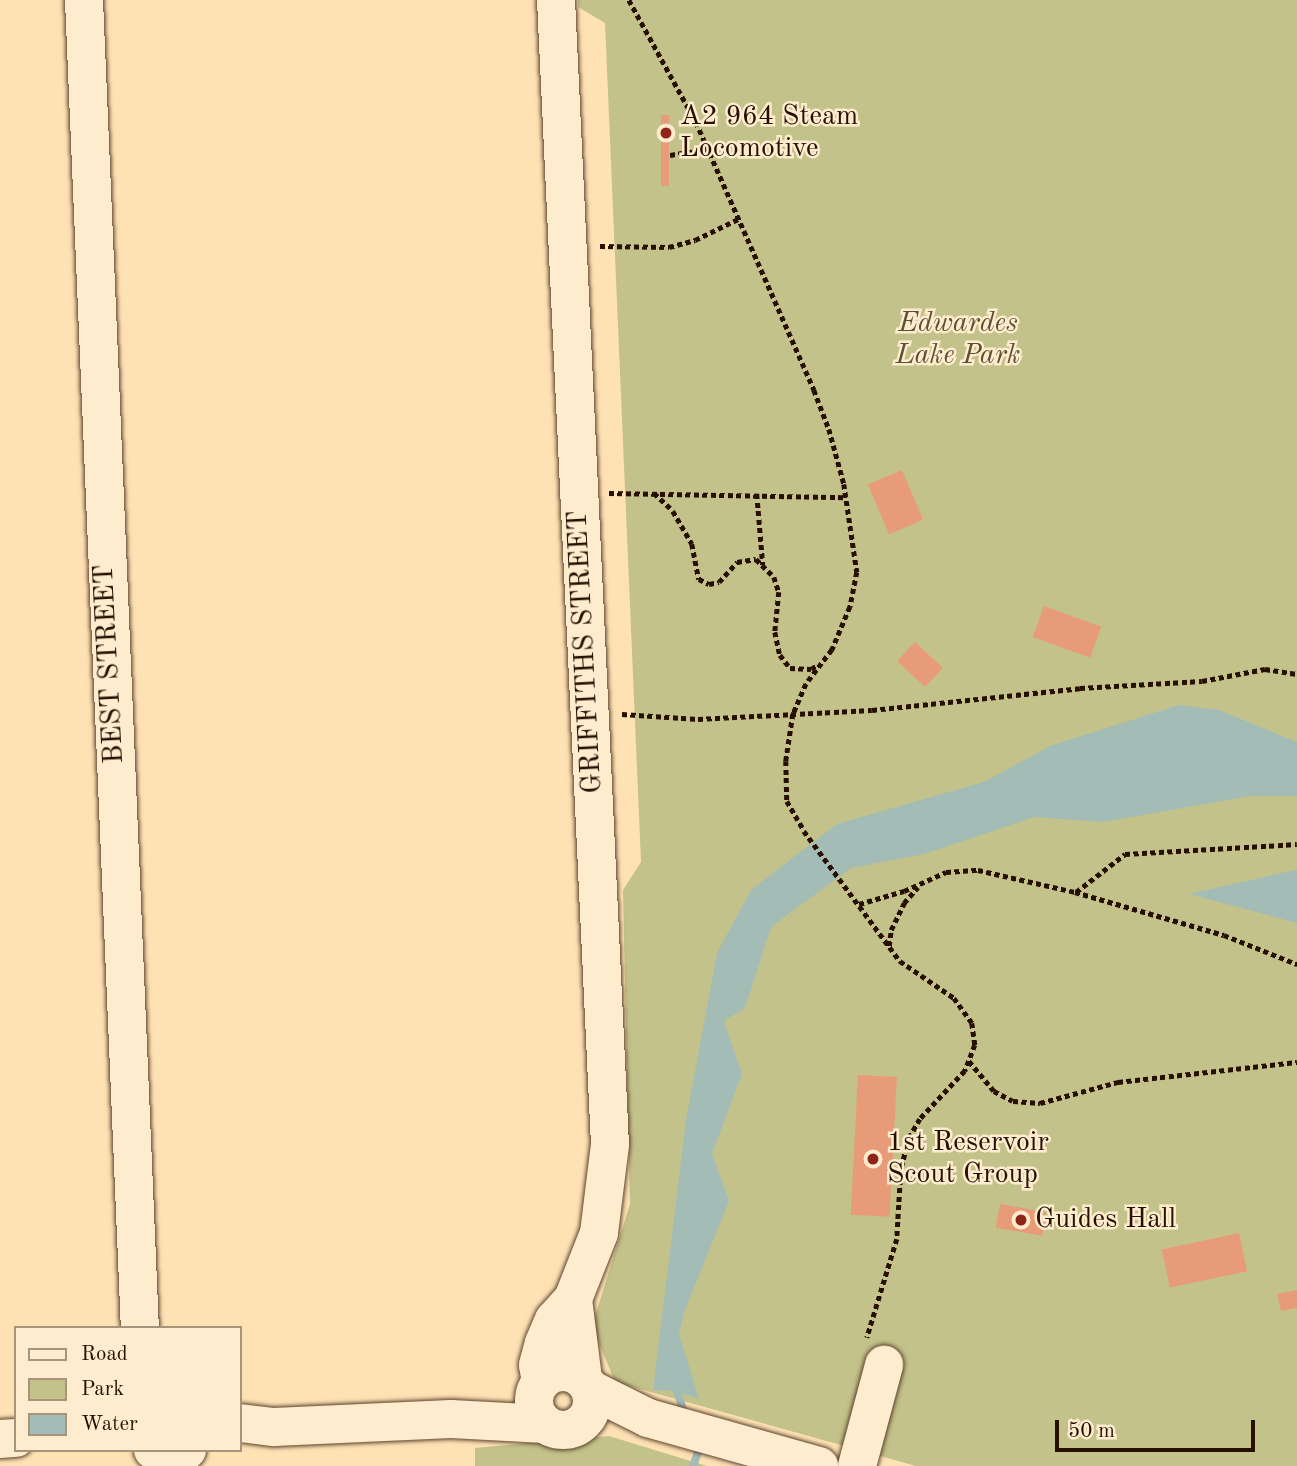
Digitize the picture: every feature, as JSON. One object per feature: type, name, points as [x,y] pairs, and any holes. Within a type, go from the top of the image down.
[{"type":"street","name":"BEST STREET","points":[[83,0],[140,1326]]},
{"type":"street","name":"GRIFFITHS STREET","points":[[539,1385],[538,1365],[544,1343],[554,1320],[573,1299],[599,1233],[610,1145],[556,0]]},
{"type":"street","name":"GRIFFITHS STREET","points":[[573,1299],[586,1397]]},
{"type":"street","points":[[857,1466],[884,1365]]},
{"type":"street","points":[[450,1419],[539,1385],[561,1372],[586,1397],[648,1418],[819,1466]]},
{"type":"street","points":[[539,1385],[534,1404],[545,1424]]},
{"type":"street","points":[[251,1429],[450,1419],[545,1424],[561,1430],[570,1430],[586,1397]]},
{"type":"path","points":[[629,0],[679,86],[708,149],[829,429],[846,497],[857,572],[850,607],[832,650],[806,684],[793,714],[786,761],[787,801],[804,831],[900,961],[954,998],[972,1023],[975,1045],[965,1071],[920,1119],[909,1138],[901,1171],[897,1239],[872,1320]]},
{"type":"path","points":[[670,155],[708,149]]},
{"type":"path","points":[[567,246],[669,247],[695,240],[738,219]]},
{"type":"path","points":[[654,493],[673,511],[692,544],[699,579],[709,584],[719,582],[737,562],[757,559],[774,577],[779,592],[775,632],[780,655],[790,667],[811,669],[820,663]]},
{"type":"path","points":[[626,494],[846,497]]},
{"type":"path","points":[[757,494],[762,566]]},
{"type":"path","points":[[590,713],[698,719],[872,710],[1080,688],[1202,681],[1265,669],[1297,674]]},
{"type":"path","points":[[1076,892],[1125,854],[1297,844]]},
{"type":"path","points":[[859,904],[920,884],[946,872],[978,870],[1076,892],[1224,935],[1297,964]]},
{"type":"path","points":[[889,946],[891,930],[904,903],[920,884]]},
{"type":"path","points":[[969,1061],[994,1091],[1013,1101],[1040,1103],[1118,1082],[1297,1062]]},
{"type":"green space","name":"Edwardes Lake Park","points":[[578,0],[1297,0],[1297,1466],[916,1466],[615,1382],[592,1326],[630,1204],[623,890],[641,862],[605,23],[578,7]]},
{"type":"green space","points":[[609,1436],[707,1466],[475,1466],[475,1448]]},
{"type":"water","points":[[1179,705],[1219,710],[1297,742],[1297,796],[1251,796],[1103,822],[1034,817],[924,854],[851,868],[771,927],[745,1008],[724,1021],[742,1074],[712,1154],[729,1201],[685,1310],[679,1334],[699,1399],[677,1391],[653,1390],[686,1120],[717,953],[751,890],[837,824],[984,782],[1050,746]]},
{"type":"water","points":[[1295,870],[1297,923],[1189,894]]},
{"type":"building","name":"A2 964 Steam Locomotive","points":[[661,115],[669,115],[669,186],[661,186]]},
{"type":"building","points":[[902,470],[923,520],[889,534],[868,484]]},
{"type":"building","points":[[1044,606],[1101,627],[1090,658],[1033,637]]},
{"type":"building","points":[[915,642],[943,668],[925,687],[897,661]]},
{"type":"building","name":"1st Reservoir Scout Group","points":[[858,1075],[897,1077],[890,1217],[851,1215]]},
{"type":"building","name":"Guides Hall","points":[[1000,1204],[1046,1212],[1042,1236],[996,1228]]},
{"type":"building","points":[[1239,1233],[1247,1271],[1170,1288],[1162,1249]]},
{"type":"building","points":[[1297,1290],[1297,1308],[1281,1311],[1277,1294]]},
{"type":"waterway","points":[[677,1391],[686,1418]]},
{"type":"waterway","points":[[693,1466],[698,1452],[695,1443]]},
{"type":"place","name":"A2 964 Steam Locomotive","points":[[666,133]]},
{"type":"place","name":"1st Reservoir Scout Group","points":[[873,1159]]},
{"type":"place","name":"Guides Hall","points":[[1021,1220]]}]
